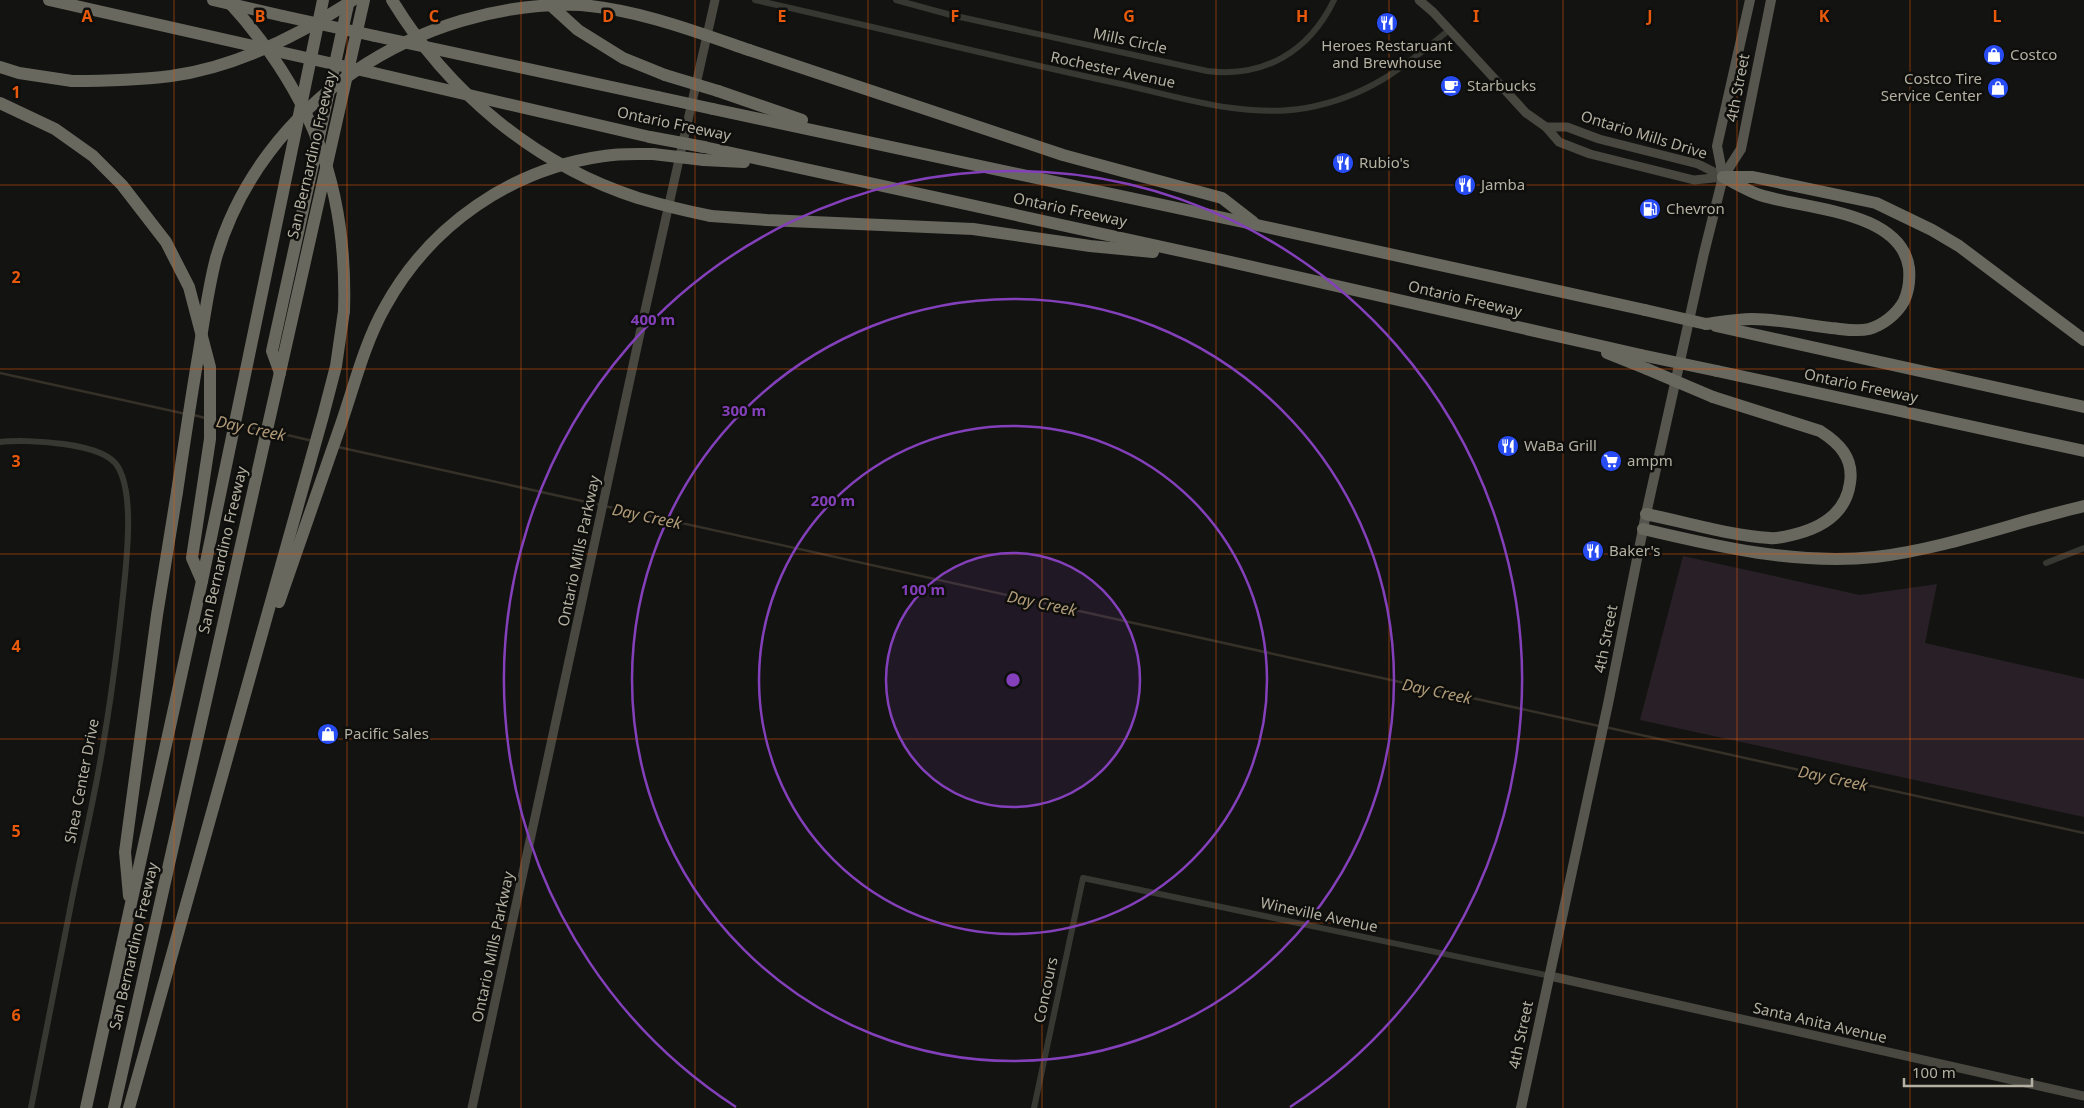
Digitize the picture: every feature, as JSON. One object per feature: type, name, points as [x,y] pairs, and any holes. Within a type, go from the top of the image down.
[{"type":"highway","name":"Ontario Freeway","points":[[49,0],[650,137],[704,153],[784,164],[1213,258],[1640,355],[2084,451]]},
{"type":"highway","name":"Ontario Freeway","points":[[213,0],[1257,225],[1706,324],[1730,325],[2084,407]]},
{"type":"highway","points":[[129,1108],[323,416],[336,366],[344,311],[344,252],[340,223],[333,188],[316,133],[281,66],[249,24],[227,0]]},
{"type":"highway","name":"San Bernardino Freeway","points":[[86,1108],[202,581],[323,0]]},
{"type":"highway","points":[[0,67],[19,73],[72,81],[121,80],[164,76],[210,68],[288,39],[351,0]]},
{"type":"highway","points":[[280,373],[272,351],[351,0]]},
{"type":"highway","name":"San Bernardino Freeway","points":[[114,1108],[364,0]]},
{"type":"highway","points":[[392,0],[425,49],[476,103],[505,128],[536,149],[577,172],[636,198],[711,216],[973,229],[1090,246],[1213,258]]},
{"type":"highway","points":[[546,0],[578,30],[623,58],[665,75],[718,91],[849,137]]},
{"type":"highway","points":[[130,909],[125,852],[157,615],[208,291],[216,258],[237,205],[256,171],[279,138],[305,109],[331,86],[362,63],[393,44],[429,28],[495,10],[540,4],[579,5],[616,9],[651,18],[749,50],[1063,155],[1222,198],[1257,225]]},
{"type":"highway","points":[[0,103],[55,129],[93,156],[122,184],[166,242],[189,287],[210,367],[210,439],[192,558],[202,581]]},
{"type":"highway","points":[[242,706],[366,350],[385,307],[428,245],[452,223],[494,193],[545,170],[578,160],[605,155],[704,153]]},
{"type":"highway","points":[[1723,177],[1760,195],[1840,213],[1857,218],[1881,230],[1895,240],[1905,252],[1910,274],[1908,292],[1899,309],[1883,322],[1869,329],[1839,329],[1751,319],[1730,325]]},
{"type":"highway","points":[[1723,177],[1753,177],[1876,203],[1932,230],[1959,246],[2084,340]]},
{"type":"highway","points":[[1572,339],[1713,397],[1820,431],[1835,441],[1844,451],[1850,470],[1849,492],[1845,502],[1833,517],[1805,532],[1772,538],[1749,536],[1646,514]]},
{"type":"highway","points":[[1643,529],[1773,556],[1848,559],[1904,552],[2084,506]]},
{"type":"main road","name":"Ontario Mills Parkway","points":[[472,1108],[606,489],[715,0]]},
{"type":"main road","name":"Ontario Mills Drive","points":[[1419,0],[1526,113],[1546,127],[1559,142],[1590,154],[1694,180],[1723,177]]},
{"type":"main road","name":"4th Street","points":[[1723,177],[1717,146],[1750,0]]},
{"type":"main road","name":"4th Street","points":[[1521,1108],[1608,704],[1646,514],[1704,253],[1723,177],[1741,150],[1771,0]]},
{"type":"main road","name":"Ontario Mills Drive","points":[[1546,127],[1567,126],[1599,139],[1698,164],[1723,177]]},
{"type":"main road","name":"Santa Anita Avenue","points":[[1550,976],[2084,1096]]},
{"type":"street","name":"Rochester Avenue","points":[[755,0],[990,56],[1218,105],[1262,111],[1306,108],[1347,97],[1378,84],[1407,65],[1449,30]]},
{"type":"street","name":"Mills Circle","points":[[896,0],[1040,35],[1207,71],[1228,72],[1261,67],[1284,58],[1310,37],[1326,17],[1334,0]]},
{"type":"street","name":"Shea Center Drive","points":[[0,442],[18,440],[54,442],[89,450],[118,464],[126,493],[128,541],[122,610],[105,734],[31,1108]]},
{"type":"street","points":[[2046,563],[2084,548]]},
{"type":"street","name":"Wineville Avenue","points":[[1083,878],[1550,976]]},
{"type":"street","name":"Concours","points":[[1034,1108],[1083,878]]},
{"type":"shaded area","points":[[1683,556],[1860,595],[1937,584],[1925,643],[2084,679],[2084,817],[1640,720]]},
{"type":"waterway","name":"Day Creek","points":[[0,373],[186,414]]},
{"type":"waterway","name":"Day Creek","points":[[194,415],[205,418]]},
{"type":"waterway","name":"Day Creek","points":[[213,419],[230,423]]},
{"type":"waterway","name":"Day Creek","points":[[238,425],[262,430]]},
{"type":"waterway","name":"Day Creek","points":[[270,431],[313,441]]},
{"type":"waterway","name":"Day Creek","points":[[338,447],[1599,726]]},
{"type":"waterway","name":"Day Creek","points":[[1605,727],[2084,833]]},
{"type":"place","name":"Heroes Restaruant and Brewhouse","points":[[1387,23]]},
{"type":"place","name":"Costco","points":[[1994,55]]},
{"type":"place","name":"Starbucks","points":[[1451,86]]},
{"type":"place","name":"Costco Tire Service Center","points":[[1998,88]]},
{"type":"place","name":"Rubio's","points":[[1343,163]]},
{"type":"place","name":"Jamba","points":[[1465,185]]},
{"type":"place","name":"Chevron","points":[[1650,209]]},
{"type":"place","name":"WaBa Grill","points":[[1508,446]]},
{"type":"place","name":"ampm","points":[[1611,461]]},
{"type":"place","name":"Baker's","points":[[1593,551]]},
{"type":"place","name":"Pacific Sales","points":[[328,734]]}]
